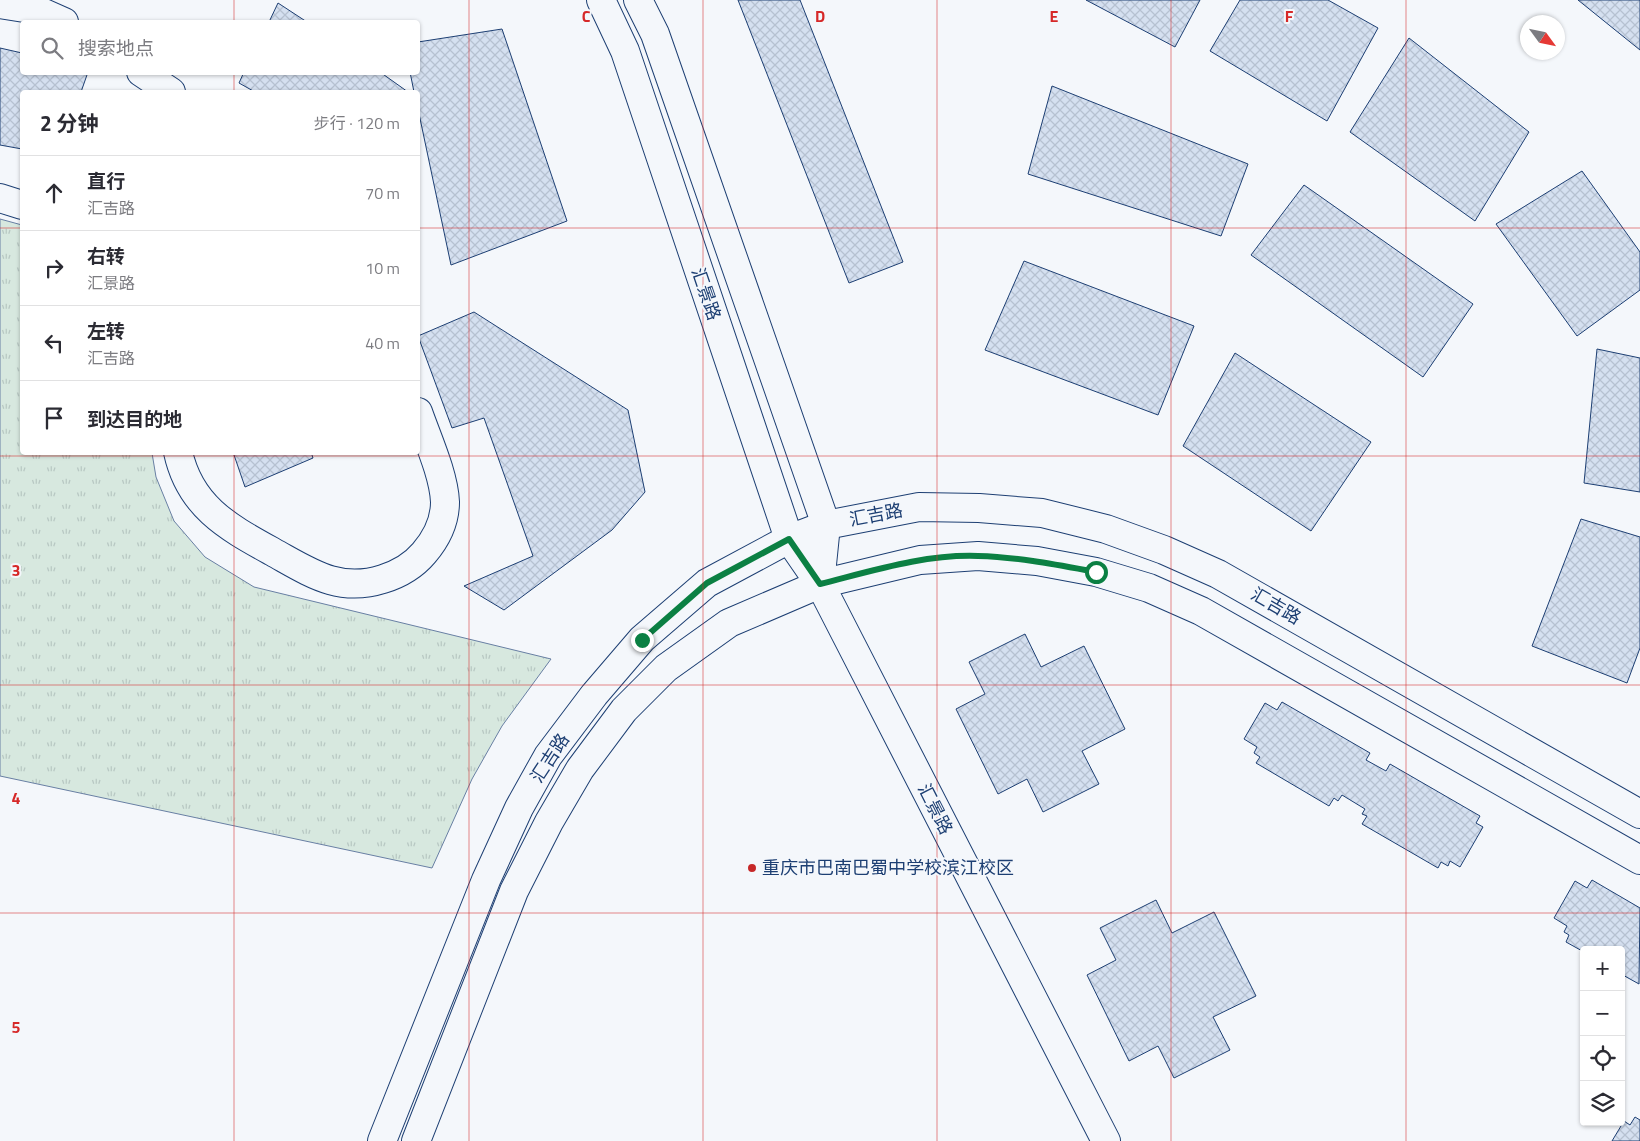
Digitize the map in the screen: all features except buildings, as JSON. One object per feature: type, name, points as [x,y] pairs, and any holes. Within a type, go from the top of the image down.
[{"type":"street","name":"汇景路","points":[[601,0],[625,51],[789,539],[820,584],[1106,1141]]},
{"type":"street","name":"汇景路","points":[[638,0],[655,34],[826,525],[820,584]]},
{"type":"street","points":[[0,4],[37,10],[60,20]]},
{"type":"street","points":[[146,75],[168,90]]},
{"type":"street","points":[[0,198],[20,204]]},
{"type":"street","points":[[179,455],[188,484],[199,500],[216,518],[238,533],[310,573],[330,581],[351,585],[372,582],[397,574],[416,562],[434,542],[442,521],[445,503],[442,483],[420,418]]},
{"type":"street","name":"汇吉路","points":[[382,1141],[486,880],[519,808],[548,756],[594,695],[642,640],[707,583],[789,539],[826,525],[919,507],[980,508],[1042,514],[1106,529],[1164,550],[1218,574],[1640,814]]},
{"type":"street","name":"汇吉路","points":[[416,1141],[514,891],[549,822],[580,769],[624,710],[666,668],[730,622],[820,584],[920,560],[978,556],[1037,561],[1096,572],[1149,588],[1201,611],[1640,860]]},
{"type":"green space","points":[[0,219],[20,224],[20,455],[152,455],[156,477],[174,521],[205,557],[254,587],[551,659],[502,726],[472,779],[432,868],[0,776]]},
{"type":"place","name":"重庆市巴南巴蜀中学校滨江校区","points":[[752,868]]},
{"type":"route","points":[[642,640],[707,583],[789,539],[820,584],[920,560],[978,556],[1037,561],[1096,572]]}]
